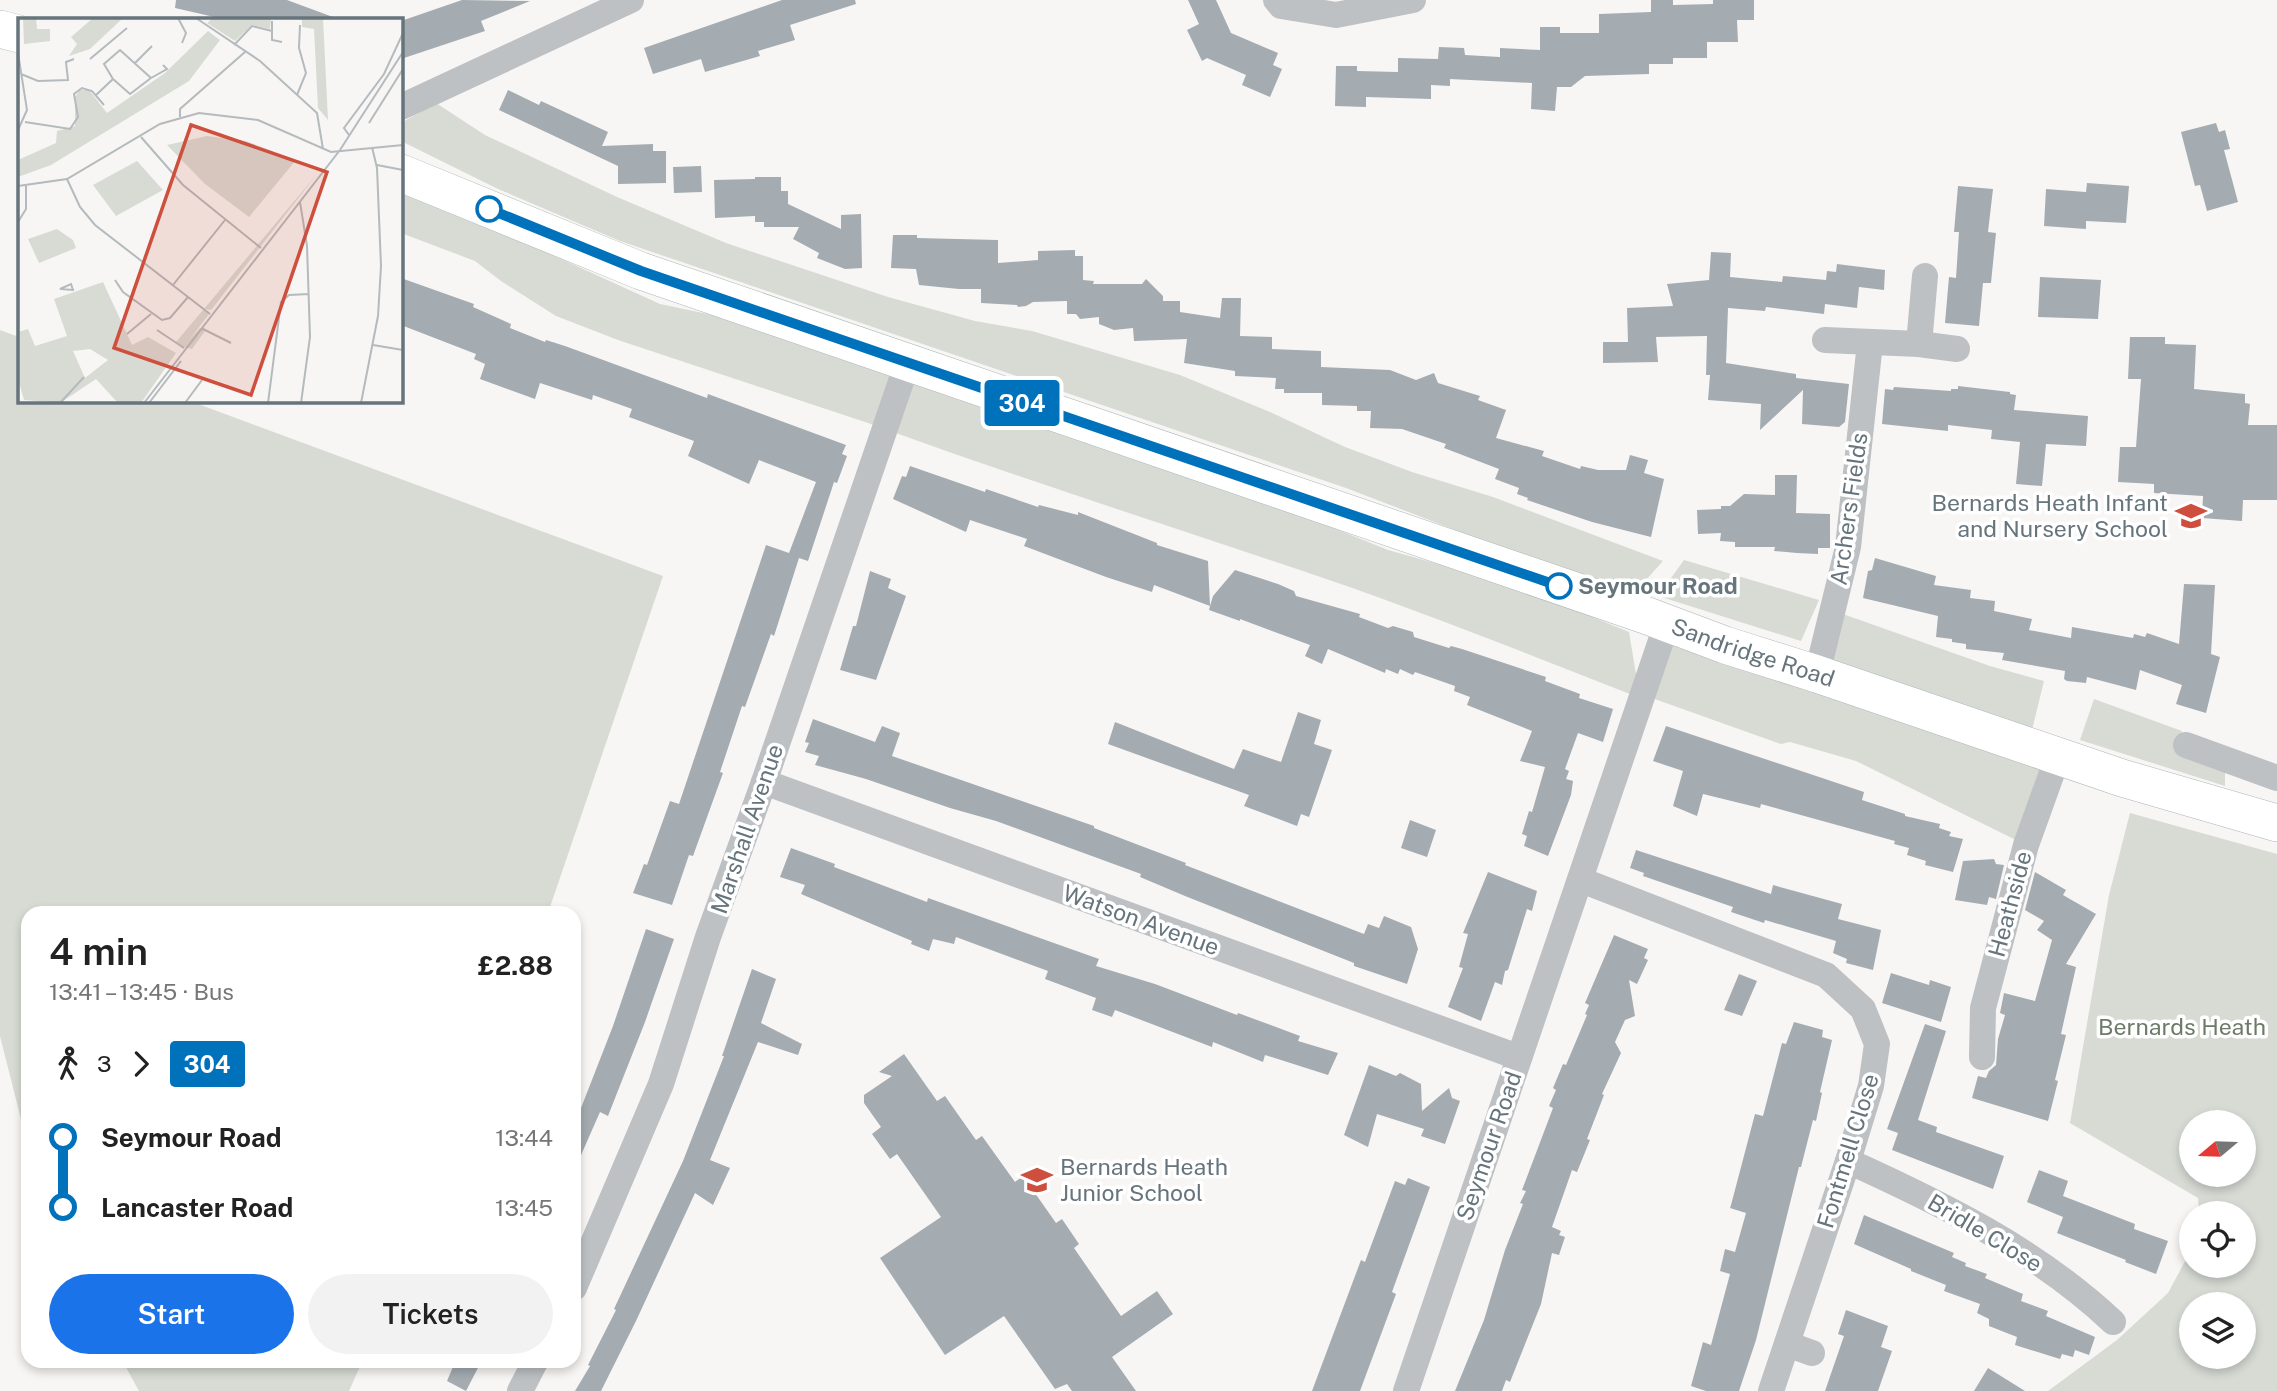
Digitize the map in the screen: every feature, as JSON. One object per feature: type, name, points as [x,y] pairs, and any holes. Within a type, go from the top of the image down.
[{"type":"main road","name":"Sandridge Road","points":[[402,173],[641,271],[907,364],[1725,645],[2122,778],[2277,823]]},
{"type":"street","points":[[402,107],[631,0]]},
{"type":"street","points":[[1276,0],[1282,6],[1336,15],[1413,0]]},
{"type":"street","points":[[1919,344],[1925,276]]},
{"type":"street","points":[[1825,340],[1919,344],[1956,349]]},
{"type":"street","name":"Archers Fields","points":[[1817,674],[1848,547],[1870,343]]},
{"type":"street","name":"Marshall Avenue","points":[[581,1272],[661,1084],[708,937],[765,782],[907,364]]},
{"type":"street","name":"Seymour Road","points":[[1406,1391],[1667,623]]},
{"type":"street","points":[[2186,746],[2265,774],[2238,811]]},
{"type":"street","name":"Heathside","points":[[1982,1057],[1983,1008],[2026,845],[2058,756]]},
{"type":"street","name":"Watson Avenue","points":[[765,782],[1518,1057]]},
{"type":"street","name":"Fontmell Close","points":[[1581,880],[1826,975],[1863,1009],[1877,1044],[1871,1086],[1771,1391]]},
{"type":"street","name":"Bridle Close","points":[[1848,1161],[1918,1193],[2012,1246],[2087,1297],[2113,1321]]},
{"type":"street","points":[[1787,1343],[1812,1353]]},
{"type":"street","points":[[520,1391],[532,1368]]},
{"type":"green space","points":[[436,103],[485,135],[617,197],[726,243],[888,297],[975,321],[1032,331],[1180,375],[1345,447],[1412,472],[1493,497],[1663,561],[1638,589],[1562,571],[1346,488],[620,241],[498,189],[402,141],[402,122]]},
{"type":"green space","points":[[402,186],[660,304],[779,329],[907,364],[886,429],[618,340],[556,316],[475,261],[402,233]]},
{"type":"green space","points":[[0,330],[18,337],[18,402],[193,402],[663,576],[550,906],[21,906],[21,1119],[0,1036]]},
{"type":"green space","points":[[910,374],[1222,483],[1388,550],[1514,585],[1629,632],[1640,698],[1338,583],[893,432]]},
{"type":"green space","points":[[1684,560],[1819,600],[1801,641],[1658,596]]},
{"type":"green space","points":[[1840,613],[1990,666],[2044,681],[2027,750],[1823,676]]},
{"type":"green space","points":[[1669,637],[2053,768],[2024,844],[1856,761],[1790,742],[1781,744],[1649,697]]},
{"type":"green space","points":[[2094,699],[2182,731],[2178,752],[2225,769],[2225,786],[2080,740]]},
{"type":"green space","name":"Bernards Heath","points":[[2130,813],[2277,854],[2277,1391],[2048,1391],[2117,1340],[2168,1293],[2179,1272],[2179,1278],[2256,1278],[2256,1201],[2198,1201],[2198,1198],[2179,1187],[2256,1187],[2256,1110],[2179,1110],[2179,1187],[2070,1123],[2109,895]]},
{"type":"green space","points":[[126,1368],[359,1368],[349,1391],[139,1391]]},
{"type":"building","points":[[176,0],[287,0],[333,18],[219,18],[175,8]]},
{"type":"building","points":[[462,0],[530,1],[481,21],[485,31],[402,59],[402,21]]},
{"type":"building","points":[[782,0],[855,0],[856,4],[790,25],[795,40],[758,51],[760,56],[705,72],[701,59],[653,74],[644,48]]},
{"type":"building","points":[[1188,0],[1216,0],[1231,33],[1278,53],[1273,65],[1282,69],[1270,97],[1242,85],[1246,75],[1207,58],[1202,61],[1187,30],[1199,24]]},
{"type":"building","points":[[1651,0],[1673,0],[1673,5],[1713,4],[1713,0],[1754,0],[1754,20],[1737,20],[1738,42],[1707,42],[1707,58],[1673,58],[1673,64],[1649,64],[1649,74],[1585,76],[1571,87],[1557,87],[1555,111],[1531,109],[1532,83],[1450,79],[1450,86],[1431,85],[1431,99],[1366,97],[1366,107],[1335,106],[1336,66],[1357,66],[1357,71],[1398,72],[1398,58],[1438,59],[1439,47],[1464,48],[1465,55],[1500,57],[1500,48],[1540,50],[1540,27],[1560,27],[1560,33],[1599,33],[1599,14],[1651,12]]},
{"type":"building","points":[[508,90],[539,105],[541,101],[608,132],[602,146],[653,144],[653,151],[666,151],[666,183],[618,184],[618,166],[499,110]]},
{"type":"building","points":[[2216,123],[2219,132],[2225,130],[2230,149],[2224,150],[2238,202],[2207,211],[2200,185],[2195,186],[2181,132]]},
{"type":"building","points":[[701,166],[702,192],[674,193],[673,167]]},
{"type":"building","points":[[781,177],[781,191],[788,191],[788,204],[841,229],[841,215],[861,214],[862,268],[845,269],[817,258],[819,253],[793,239],[799,227],[764,227],[764,222],[755,222],[755,216],[715,218],[714,180]]},
{"type":"building","points":[[2087,183],[2129,186],[2126,223],[2086,221],[2086,229],[2044,226],[2046,189],[2086,192]]},
{"type":"building","points":[[1958,186],[1993,189],[1988,232],[1996,233],[1991,283],[1983,283],[1979,326],[1945,323],[1949,277],[1956,278],[1959,232],[1954,232]]},
{"type":"building","points":[[893,235],[998,240],[998,263],[1038,260],[1038,251],[1075,250],[1075,256],[1083,256],[1083,280],[1094,281],[1093,284],[1142,284],[1146,279],[1163,296],[1163,301],[1180,301],[1180,312],[1220,318],[1222,298],[1241,298],[1240,336],[1272,337],[1272,349],[1321,351],[1321,367],[1390,370],[1416,380],[1434,373],[1438,383],[1480,396],[1478,400],[1506,410],[1496,438],[1544,451],[1542,456],[1580,469],[1581,466],[1598,470],[1626,470],[1630,455],[1648,460],[1644,473],[1664,479],[1651,537],[1592,522],[1527,500],[1528,498],[1517,494],[1519,488],[1495,479],[1499,469],[1444,448],[1446,444],[1402,429],[1370,428],[1371,411],[1357,411],[1357,406],[1322,405],[1322,393],[1284,393],[1284,389],[1275,389],[1276,378],[1235,376],[1235,371],[1184,363],[1187,339],[1134,341],[1133,328],[1114,330],[1099,324],[1099,317],[1080,319],[1076,314],[1067,314],[1067,301],[1033,302],[1018,307],[981,303],[981,289],[919,285],[916,269],[891,268]]},
{"type":"building","points":[[1711,252],[1731,253],[1730,277],[1782,282],[1783,276],[1826,280],[1827,271],[1836,272],[1837,264],[1885,270],[1884,290],[1859,287],[1857,308],[1825,304],[1824,314],[1766,307],[1765,311],[1728,308],[1726,363],[1796,374],[1796,378],[1849,384],[1845,422],[1839,427],[1802,424],[1803,390],[1760,430],[1761,404],[1708,400],[1710,375],[1706,375],[1707,336],[1656,337],[1658,362],[1603,363],[1603,342],[1628,342],[1627,308],[1673,306],[1667,284],[1709,280]]},
{"type":"building","points":[[2040,277],[2101,280],[2098,319],[2038,317]]},
{"type":"building","points":[[402,278],[474,304],[473,307],[511,324],[510,328],[545,342],[546,340],[565,346],[707,398],[708,394],[846,445],[842,454],[847,456],[837,483],[834,482],[808,561],[799,558],[774,636],[771,634],[745,707],[742,706],[720,772],[723,773],[693,856],[689,855],[672,905],[633,893],[644,864],[647,865],[670,801],[679,804],[766,545],[789,553],[816,482],[759,460],[749,484],[688,456],[694,441],[629,417],[632,409],[593,395],[592,400],[540,383],[535,399],[480,379],[485,364],[474,359],[476,354],[402,325]]},
{"type":"building","points":[[2130,337],[2165,337],[2165,344],[2196,345],[2194,389],[2245,394],[2245,403],[2250,404],[2248,425],[2277,425],[2277,500],[2243,500],[2242,521],[2202,518],[2203,496],[2154,493],[2154,484],[2118,482],[2120,447],[2136,447],[2141,379],[2128,379]]},
{"type":"building","points":[[1958,386],[2010,392],[2016,395],[2014,410],[2088,416],[2086,446],[2046,444],[2042,486],[2016,484],[2020,442],[1991,439],[1992,430],[1948,425],[1948,431],[1882,424],[1885,389],[1893,390],[1894,387],[1951,391],[1958,389]]},
{"type":"building","points":[[910,466],[1038,507],[1039,505],[1078,515],[1078,512],[1157,545],[1208,561],[1210,606],[1154,585],[1152,592],[1106,577],[1024,546],[1027,539],[970,520],[966,532],[893,499],[902,476],[906,477]]},
{"type":"building","points":[[1775,475],[1797,475],[1796,513],[1830,514],[1830,548],[1818,548],[1818,554],[1774,551],[1775,547],[1735,547],[1735,542],[1720,541],[1721,533],[1698,534],[1697,510],[1730,506],[1744,494],[1775,495]]},
{"type":"building","points":[[1875,558],[1936,576],[1934,585],[1971,590],[1970,598],[1995,601],[1994,611],[2032,619],[2029,630],[2071,638],[2072,627],[2133,638],[2134,634],[2145,637],[2147,633],[2179,644],[2184,584],[2215,585],[2211,654],[2220,657],[2206,713],[2176,704],[2182,685],[2140,670],[2136,690],[2087,677],[2086,683],[2067,681],[2064,679],[2065,671],[2002,660],[2004,653],[1966,649],[1966,644],[1936,637],[1938,616],[1863,598],[1868,571],[1872,570]]},
{"type":"building","points":[[1235,570],[1278,584],[1294,591],[1296,596],[1360,614],[1359,617],[1388,628],[1393,626],[1413,632],[1414,637],[1449,648],[1451,646],[1462,649],[1546,677],[1545,681],[1580,694],[1579,698],[1613,709],[1603,742],[1578,733],[1565,769],[1569,771],[1566,779],[1573,781],[1571,795],[1548,856],[1524,846],[1527,836],[1522,834],[1529,811],[1532,812],[1545,767],[1520,761],[1532,731],[1467,705],[1470,697],[1454,691],[1455,686],[1415,672],[1413,675],[1400,669],[1398,674],[1386,669],[1385,673],[1328,649],[1322,664],[1305,656],[1310,645],[1209,610],[1213,596]]},
{"type":"building","points":[[870,571],[891,579],[888,588],[906,596],[876,680],[840,670],[853,626],[856,626]]},
{"type":"building","points":[[1298,712],[1321,720],[1314,744],[1332,750],[1309,817],[1301,814],[1297,826],[1244,806],[1249,795],[1108,744],[1115,722],[1234,769],[1243,749],[1281,762]]},
{"type":"building","points":[[813,719],[875,742],[882,726],[900,733],[892,756],[1094,826],[1186,863],[1185,865],[1364,934],[1368,924],[1379,928],[1384,916],[1411,927],[1418,949],[1407,984],[1354,966],[1354,963],[1140,877],[1141,874],[996,821],[815,765],[819,756],[805,752],[809,743],[805,742]]},
{"type":"building","points":[[1666,726],[1864,792],[1862,800],[1905,816],[1940,824],[1939,828],[1951,832],[1949,836],[1963,839],[1953,872],[1925,865],[1926,861],[1907,855],[1909,848],[1894,844],[1895,841],[1761,804],[1760,808],[1703,794],[1697,816],[1673,806],[1683,771],[1653,761]]},
{"type":"building","points":[[1410,820],[1436,830],[1427,857],[1401,848]]},
{"type":"building","points":[[791,848],[927,902],[928,898],[1099,959],[1096,966],[1155,984],[1237,1015],[1238,1013],[1300,1036],[1298,1041],[1338,1053],[1328,1075],[1265,1055],[1263,1062],[1213,1042],[1212,1047],[1115,1010],[1112,1017],[1092,1010],[1096,998],[1045,979],[1048,971],[956,937],[954,944],[933,939],[929,951],[911,944],[912,941],[801,894],[805,885],[780,877]]},
{"type":"building","points":[[1636,850],[1771,894],[1773,885],[1842,904],[1838,919],[1881,930],[1873,970],[1846,963],[1847,959],[1833,953],[1836,941],[1731,912],[1733,907],[1643,876],[1644,873],[1630,868]]},
{"type":"building","points":[[1994,859],[1996,864],[2004,865],[1996,899],[1989,897],[1987,905],[1955,900],[1963,861]]},
{"type":"building","points":[[1488,872],[1537,891],[1532,911],[1527,909],[1502,985],[1495,982],[1481,1021],[1448,1007],[1463,968],[1459,967],[1468,934],[1463,933]]},
{"type":"building","points":[[2035,872],[2066,890],[2063,895],[2096,914],[2066,964],[2076,967],[2061,1034],[2066,1035],[2048,1121],[1972,1098],[1978,1076],[1986,1078],[1996,1065],[1998,1039],[2005,1015],[2000,1013],[2004,993],[2035,1001],[2052,940],[2037,930],[2044,921],[2025,910]]},
{"type":"building","points":[[646,929],[674,939],[608,1116],[600,1112],[581,1155],[581,1108]]},
{"type":"building","points":[[1614,935],[1648,949],[1644,958],[1648,960],[1637,984],[1629,980],[1635,1016],[1625,1020],[1615,1042],[1621,1053],[1602,1094],[1604,1095],[1587,1139],[1590,1140],[1577,1172],[1572,1170],[1552,1227],[1561,1231],[1559,1235],[1565,1237],[1559,1255],[1552,1253],[1541,1304],[1510,1382],[1506,1380],[1502,1391],[1455,1391],[1484,1320],[1505,1250],[1523,1204],[1520,1203],[1526,1191],[1522,1190],[1553,1108],[1549,1106],[1556,1090],[1553,1088],[1587,1015],[1585,1014],[1589,1005],[1585,1003]]},
{"type":"building","points":[[752,969],[776,979],[761,1023],[802,1044],[798,1055],[758,1042],[710,1160],[730,1168],[713,1205],[695,1193],[601,1391],[575,1391],[590,1366],[588,1365],[616,1310],[614,1309],[683,1161],[724,1056]]},
{"type":"building","points":[[1891,973],[1929,985],[1930,980],[1951,987],[1941,1022],[1882,1003]]},
{"type":"building","points":[[1739,974],[1757,981],[1742,1016],[1724,1010]]},
{"type":"building","points":[[1794,1022],[1823,1030],[1822,1037],[1832,1040],[1816,1121],[1813,1120],[1799,1167],[1756,1340],[1739,1391],[1706,1391],[1691,1386],[1703,1342],[1711,1345],[1730,1274],[1720,1271],[1725,1249],[1735,1252],[1746,1213],[1730,1208],[1755,1114],[1763,1116],[1782,1043],[1786,1044]]},
{"type":"building","points":[[1925,1024],[1946,1031],[1918,1120],[1937,1127],[1936,1132],[2004,1156],[1993,1189],[1892,1150],[1898,1133],[1887,1129]]},
{"type":"building","points":[[904,1054],[937,1101],[945,1096],[976,1140],[982,1136],[1015,1182],[1023,1176],[1056,1223],[1062,1219],[1079,1244],[1074,1248],[1121,1316],[1157,1291],[1173,1314],[1112,1357],[1136,1391],[1072,1391],[1067,1384],[1055,1389],[1004,1316],[945,1355],[880,1258],[941,1217],[897,1154],[890,1159],[872,1134],[881,1127],[864,1103],[864,1095],[892,1076],[879,1072]]},
{"type":"building","points":[[1369,1065],[1396,1076],[1400,1073],[1421,1084],[1422,1111],[1449,1088],[1452,1098],[1460,1101],[1445,1144],[1421,1136],[1424,1129],[1377,1114],[1368,1147],[1344,1135]]},
{"type":"building","points":[[2039,1170],[2068,1181],[2063,1196],[2135,1224],[2134,1229],[2168,1241],[2156,1274],[2057,1233],[2063,1217],[2027,1202]]},
{"type":"building","points":[[1408,1178],[1430,1187],[1392,1292],[1396,1294],[1360,1391],[1312,1391],[1361,1260],[1365,1262],[1395,1181],[1405,1185]]},
{"type":"building","points":[[1864,1215],[1954,1253],[1952,1257],[1966,1263],[1965,1266],[1987,1274],[1985,1278],[2023,1294],[2021,1301],[2048,1311],[2046,1316],[2095,1337],[2089,1355],[2075,1350],[2073,1357],[2062,1354],[2060,1359],[2015,1345],[2017,1337],[1989,1326],[1989,1319],[1977,1313],[1980,1304],[1944,1291],[1946,1285],[1854,1244]]},
{"type":"building","points":[[1846,1310],[1888,1326],[1881,1347],[1892,1351],[1878,1391],[1825,1391],[1844,1336],[1838,1334]]},
{"type":"building","points":[[452,1368],[478,1368],[466,1391],[447,1381]]},
{"type":"building","points":[[1988,1368],[2025,1391],[1974,1391]]},
{"type":"bus line","name":"304","points":[[489,209],[641,271],[1559,586]]},
{"type":"place","name":"Bernards Heath Infant and Nursery School","points":[[2191,516]]},
{"type":"place","name":"Seymour Road","points":[[1559,586]]},
{"type":"place","name":"Bernards Heath Junior School","points":[[1037,1180]]}]
